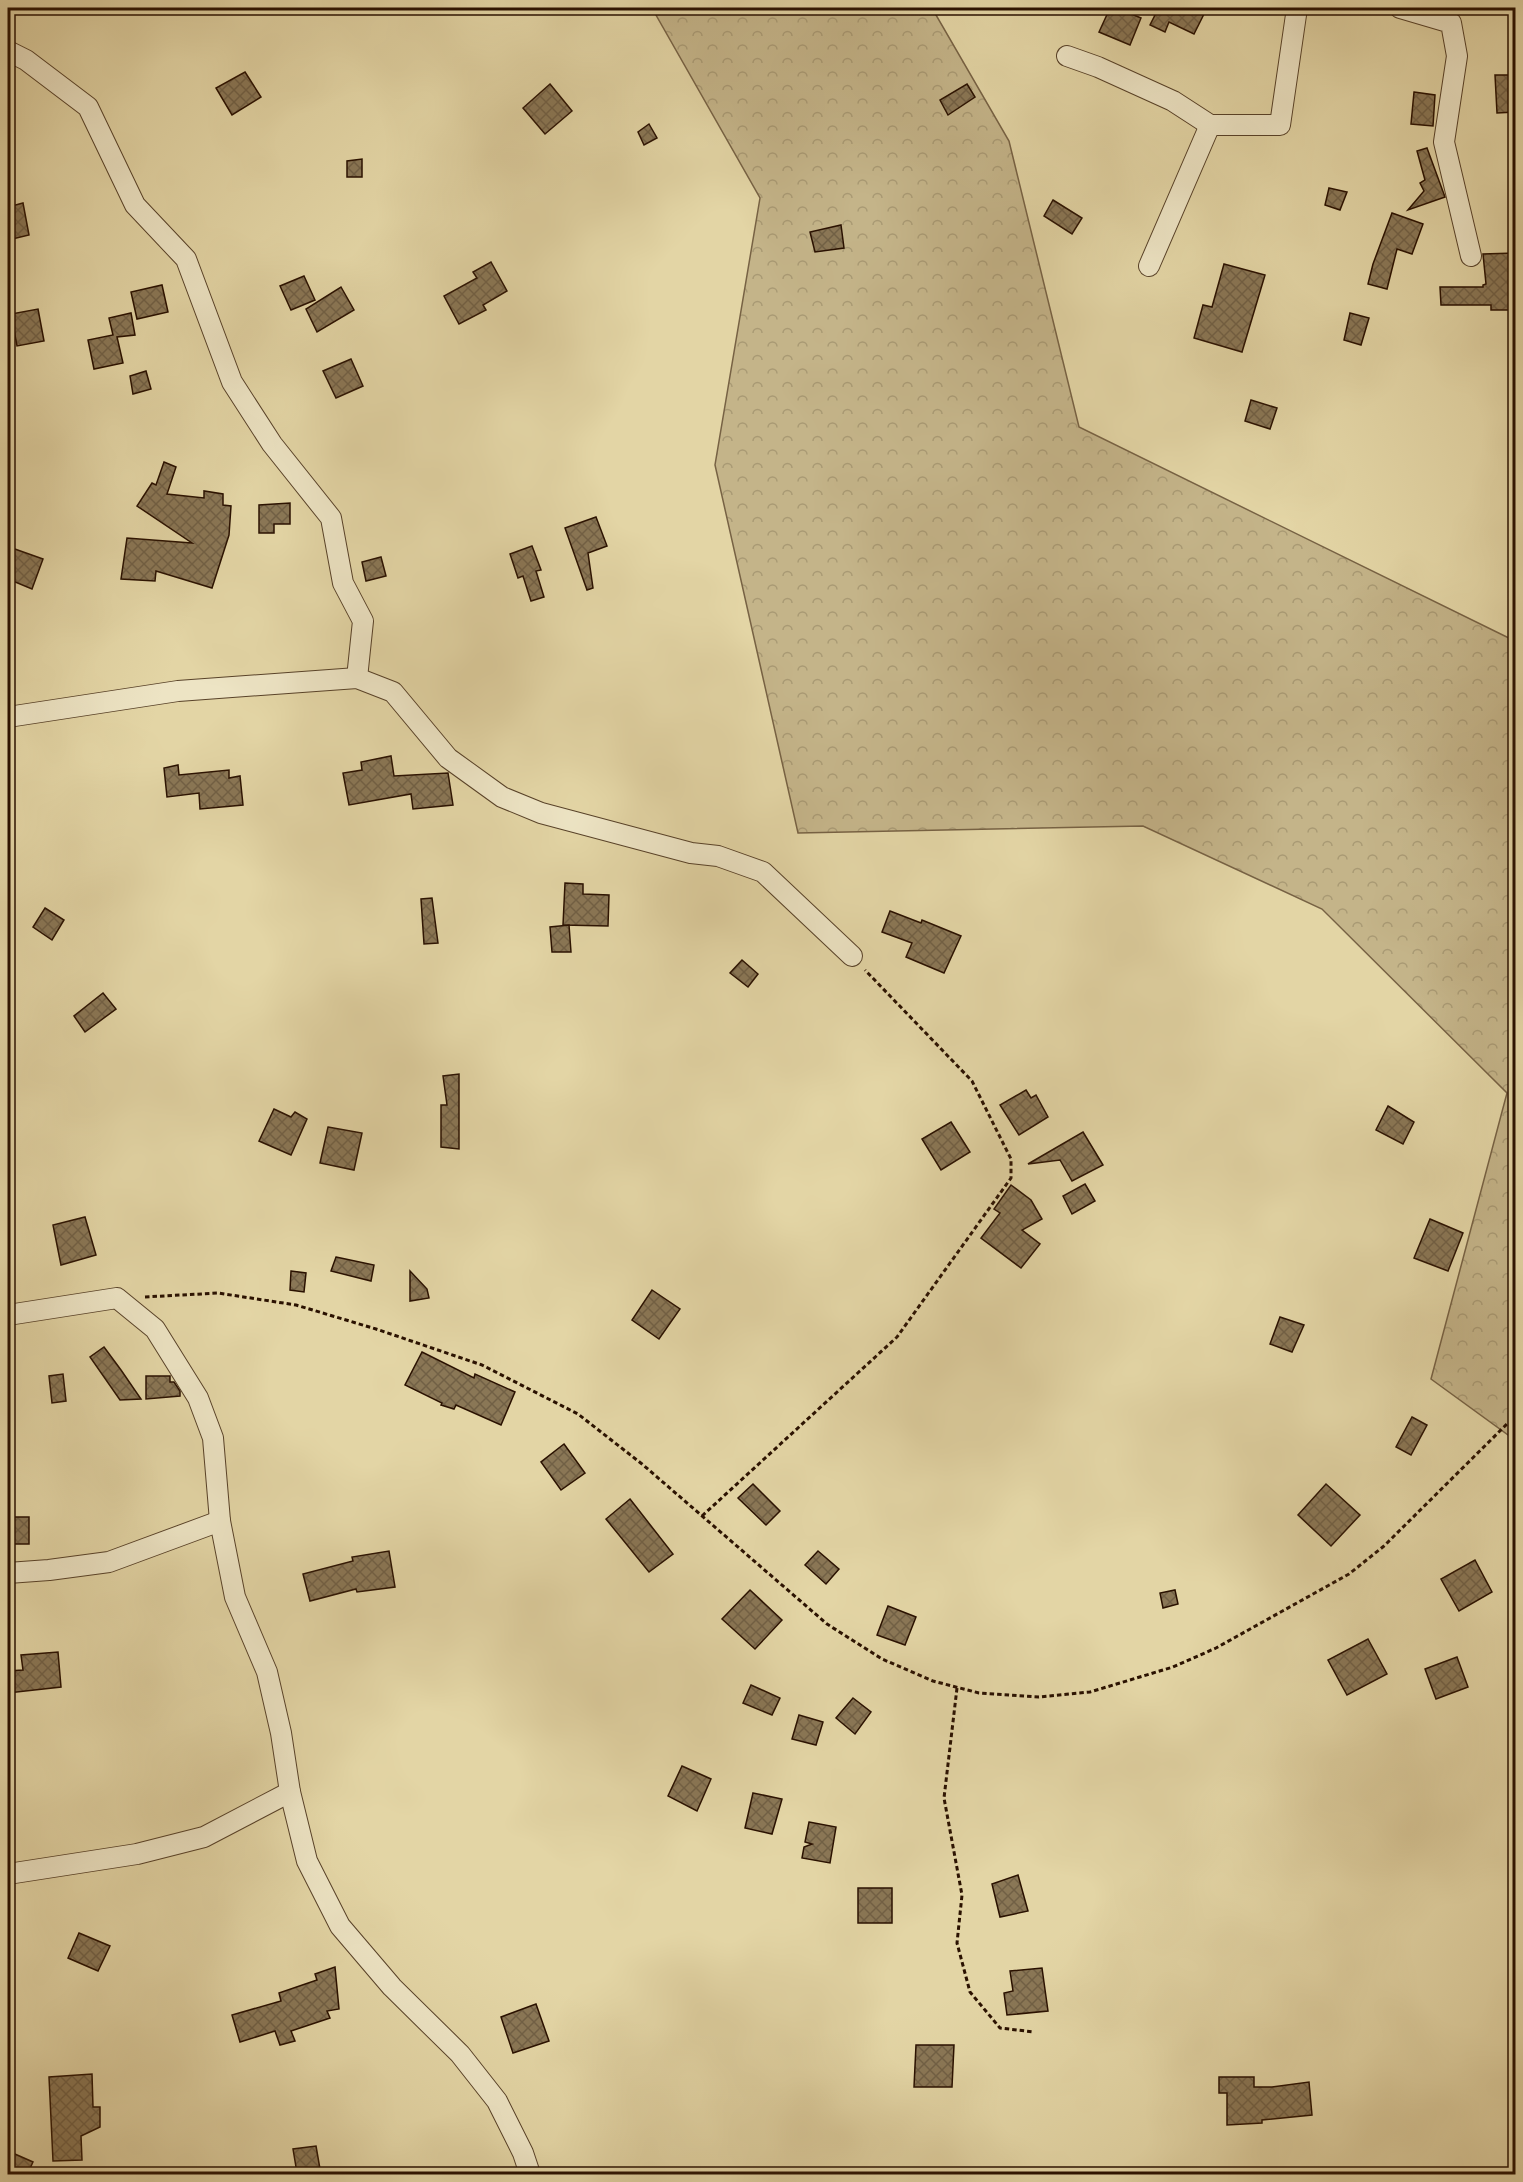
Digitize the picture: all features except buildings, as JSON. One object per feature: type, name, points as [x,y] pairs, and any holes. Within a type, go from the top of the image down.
[{"type":"street","points":[[1067,56],[1173,101],[1210,124],[1280,124],[1297,8]]},
{"type":"street","points":[[1400,8],[1451,23],[1457,56],[1444,142],[1471,256]]},
{"type":"street","points":[[8,51],[26,60],[88,107],[135,205],[186,259],[232,382],[272,444],[331,518],[343,583],[363,621],[357,678]]},
{"type":"street","points":[[1149,266],[1210,124]]},
{"type":"street","points":[[8,717],[178,691],[357,678],[393,693],[448,758],[502,797],[540,813],[691,853],[718,856],[763,872],[852,956]]},
{"type":"street","points":[[8,1315],[117,1298],[155,1329],[198,1398],[213,1438],[220,1521],[235,1597],[267,1672],[281,1733],[290,1792],[307,1861],[340,1926],[392,1988],[460,2054],[497,2101],[523,2153],[531,2175]]},
{"type":"street","points":[[8,1573],[110,1562],[220,1521]]},
{"type":"street","points":[[8,1874],[136,1854],[204,1837],[290,1792]]},
{"type":"path","points":[[702,1516],[897,1337],[1011,1178],[1011,1159],[972,1081],[852,956]]},
{"type":"path","points":[[117,1298],[218,1293],[296,1305],[482,1365],[578,1414],[642,1464],[827,1624],[882,1659],[933,1681],[979,1694],[1039,1697],[1090,1692],[1173,1667],[1216,1648],[1349,1574],[1384,1546],[1515,1415]]},
{"type":"path","points":[[1509,1423],[1515,1426]]},
{"type":"path","points":[[957,1688],[944,1798],[962,1895],[957,1943],[970,1992],[1000,2028],[1034,2032]]},
{"type":"green space","points":[[652,8],[932,8],[1009,141],[1079,427],[1515,641],[1515,1440],[1431,1379],[1507,1093],[1322,909],[1143,826],[798,833],[715,465],[760,198]]}]
